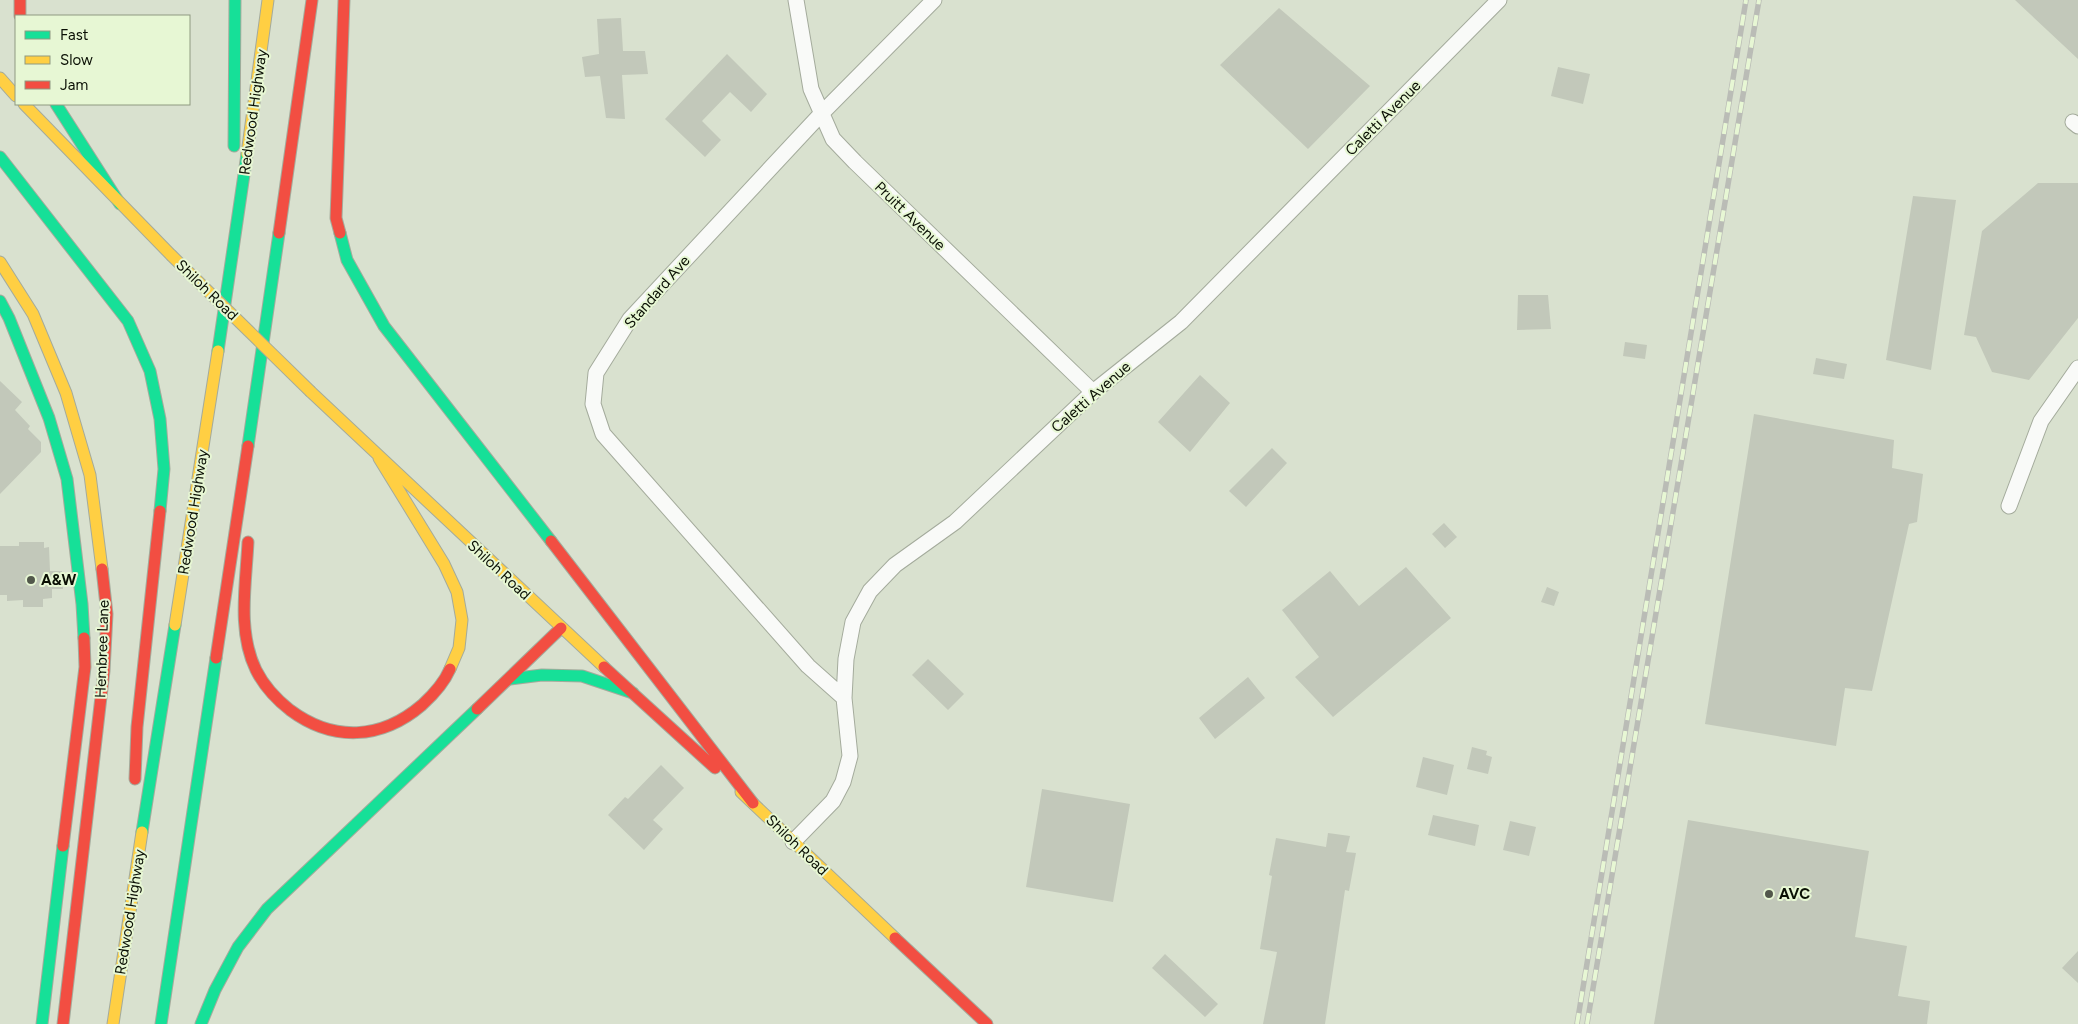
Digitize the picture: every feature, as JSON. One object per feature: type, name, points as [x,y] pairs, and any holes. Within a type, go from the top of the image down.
[{"type":"main road","points":[[20,0],[20,15]]},
{"type":"main road","points":[[233,260],[235,0]]},
{"type":"main road","name":"Redwood Highway","points":[[113,1024],[127,924],[233,260],[268,0]]},
{"type":"main road","points":[[161,1024],[254,406],[312,0]]},
{"type":"main road","points":[[344,0],[336,218],[347,260],[384,326],[753,803]]},
{"type":"main road","points":[[0,78],[15,95]]},
{"type":"main road","name":"Shiloh Road","points":[[25,105],[171,255],[379,458],[561,628],[753,803],[987,1024]]},
{"type":"main road","points":[[57,105],[120,204]]},
{"type":"main road","points":[[0,157],[128,321],[150,371],[160,419],[164,469],[137,727],[134,786]]},
{"type":"main road","name":"Hembree Lane","points":[[0,262],[33,314],[66,392],[90,475],[107,614],[104,671],[63,1024]]},
{"type":"main road","name":"Hembree Lane","points":[[0,300],[49,418],[66,479],[82,604],[85,666],[42,1024]]},
{"type":"main road","points":[[250,512],[254,406]]},
{"type":"main road","points":[[249,531],[246,636],[250,655],[267,689],[293,712],[309,723],[328,730],[346,733],[367,732],[390,726],[409,716],[428,701],[445,681],[455,660],[460,642],[461,619],[457,592],[448,574],[379,458]]},
{"type":"main road","points":[[201,1024],[215,990],[238,947],[267,909],[510,679],[561,628]]},
{"type":"main road","points":[[510,679],[542,674],[582,676],[633,693]]},
{"type":"main road","points":[[127,924],[133,815]]},
{"type":"street","name":"Pruitt Avenue","points":[[796,0],[811,89],[833,139],[1093,392]]},
{"type":"street","name":"Standard Ave","points":[[844,698],[808,666],[603,434],[593,404],[596,373],[630,319],[821,114],[934,0]]},
{"type":"street","name":"Caletti Avenue","points":[[793,842],[833,800],[843,782],[850,756],[844,698],[846,659],[853,622],[870,591],[895,564],[955,522],[1093,392],[1181,322],[1499,0]]},
{"type":"street","points":[[2009,506],[2041,421],[2078,368]]},
{"type":"building","points":[[2015,0],[2078,0],[2078,59]]},
{"type":"building","points":[[1279,8],[1370,86],[1308,149],[1220,65]]},
{"type":"building","points":[[621,18],[623,51],[645,51],[648,74],[622,75],[625,119],[606,118],[600,76],[585,77],[582,57],[599,54],[597,19]]},
{"type":"building","points":[[727,54],[767,94],[751,112],[730,92],[702,121],[721,140],[705,157],[665,119]]},
{"type":"building","points":[[1558,67],[1590,74],[1583,104],[1551,96]]},
{"type":"building","points":[[2038,183],[2078,183],[2078,318],[2029,380],[1992,372],[1976,337],[1964,335],[1982,231]]},
{"type":"building","points":[[1913,196],[1956,200],[1931,370],[1886,360]]},
{"type":"building","points":[[1518,295],[1548,295],[1551,329],[1517,330]]},
{"type":"building","points":[[1625,342],[1647,345],[1645,359],[1623,356]]},
{"type":"building","points":[[1816,358],[1847,364],[1844,379],[1813,374]]},
{"type":"building","points":[[1200,375],[1230,403],[1190,452],[1158,422]]},
{"type":"building","points":[[0,381],[22,402],[15,410],[30,426],[28,429],[41,442],[41,452],[0,494]]},
{"type":"building","points":[[1754,414],[1894,440],[1892,468],[1923,474],[1917,522],[1909,524],[1872,691],[1845,688],[1836,746],[1705,724]]},
{"type":"building","points":[[1272,448],[1287,463],[1246,507],[1229,491]]},
{"type":"building","points":[[1444,523],[1457,537],[1445,548],[1432,534]]},
{"type":"building","name":"A&W","points":[[19,542],[44,542],[44,548],[49,547],[50,571],[62,571],[63,589],[52,589],[52,598],[43,599],[43,607],[23,607],[23,600],[7,601],[7,595],[0,595],[0,546],[19,546]]},
{"type":"building","points":[[1406,567],[1451,618],[1333,717],[1295,677],[1319,657],[1282,610],[1330,571],[1359,606]]},
{"type":"building","points":[[1547,587],[1559,592],[1554,606],[1541,602]]},
{"type":"building","points":[[928,659],[964,694],[948,710],[912,675]]},
{"type":"building","points":[[1248,677],[1265,698],[1215,739],[1199,718]]},
{"type":"building","points":[[1472,747],[1487,751],[1486,755],[1492,757],[1488,774],[1467,769]]},
{"type":"building","points":[[1423,757],[1454,765],[1447,795],[1416,787]]},
{"type":"building","points":[[661,765],[684,788],[653,820],[663,829],[644,850],[608,815],[625,797],[628,799]]},
{"type":"building","points":[[1042,789],[1130,804],[1113,902],[1026,887]]},
{"type":"building","points":[[1433,815],[1479,825],[1475,846],[1428,835]]},
{"type":"building","name":"AVC","points":[[1688,820],[1869,851],[1855,937],[1907,946],[1898,996],[1930,1001],[1927,1024],[1654,1024]]},
{"type":"building","points":[[1510,821],[1536,827],[1529,856],[1503,850]]},
{"type":"building","points":[[1328,833],[1350,836],[1346,852],[1356,853],[1349,891],[1345,890],[1325,1024],[1263,1024],[1277,952],[1260,949],[1272,876],[1269,875],[1276,838],[1326,847]]},
{"type":"building","points":[[2078,951],[2078,983],[2062,968]]},
{"type":"building","points":[[1165,954],[1218,1004],[1205,1017],[1152,968]]},
{"type":"railway","points":[[1577,1024],[1746,0]]},
{"type":"railway","points":[[1587,1024],[1759,0]]},
{"type":"traffic: fast","points":[[234,146],[235,0]]},
{"type":"traffic: fast","points":[[57,105],[120,204]]},
{"type":"traffic: fast","points":[[218,351],[247,154]]},
{"type":"traffic: fast","points":[[0,157],[128,321],[150,371],[160,419],[164,469],[160,511]]},
{"type":"traffic: fast","points":[[248,446],[279,233]]},
{"type":"traffic: fast","points":[[340,233],[347,260],[384,326],[551,541]]},
{"type":"traffic: fast","points":[[0,301],[9,318],[49,418],[67,479],[82,604],[84,638]]},
{"type":"traffic: fast","points":[[142,832],[175,625]]},
{"type":"traffic: fast","points":[[161,1024],[216,658]]},
{"type":"traffic: fast","points":[[510,679],[542,675],[582,676],[633,693]]},
{"type":"traffic: fast","points":[[201,1024],[215,990],[238,947],[267,909],[477,709]]},
{"type":"traffic: fast","points":[[42,1024],[63,846]]},
{"type":"traffic: slow","points":[[247,154],[268,0]]},
{"type":"traffic: slow","points":[[0,78],[15,95]]},
{"type":"traffic: slow","points":[[25,105],[171,255]]},
{"type":"traffic: slow","points":[[171,255],[311,392]]},
{"type":"traffic: slow","points":[[0,262],[33,314],[66,393],[90,475],[102,569]]},
{"type":"traffic: slow","points":[[175,625],[218,351]]},
{"type":"traffic: slow","points":[[311,392],[604,667]]},
{"type":"traffic: slow","points":[[379,458],[444,564],[457,592],[462,620],[459,648],[450,669]]},
{"type":"traffic: slow","points":[[741,792],[895,938]]},
{"type":"traffic: slow","points":[[113,1024],[142,832]]},
{"type":"traffic: jam","points":[[20,0],[20,15]]},
{"type":"traffic: jam","points":[[279,233],[312,0]]},
{"type":"traffic: jam","points":[[340,233],[336,218],[344,0]]},
{"type":"traffic: jam","points":[[216,658],[248,446]]},
{"type":"traffic: jam","points":[[135,779],[137,727],[160,511]]},
{"type":"traffic: jam","points":[[551,541],[753,803]]},
{"type":"traffic: jam","points":[[248,542],[244,607],[246,639],[250,655],[259,676],[271,692],[290,710],[323,728],[357,733],[374,730],[406,717],[422,705],[434,693],[450,669]]},
{"type":"traffic: jam","points":[[63,1024],[104,671],[107,614],[102,569]]},
{"type":"traffic: jam","points":[[477,709],[561,628]]},
{"type":"traffic: jam","points":[[63,846],[85,667],[84,638]]},
{"type":"traffic: jam","points":[[604,667],[715,768]]},
{"type":"traffic: jam","points":[[895,938],[987,1024]]},
{"type":"place","name":"A&W","points":[[31,580]]},
{"type":"place","name":"AVC","points":[[1769,894]]}]
